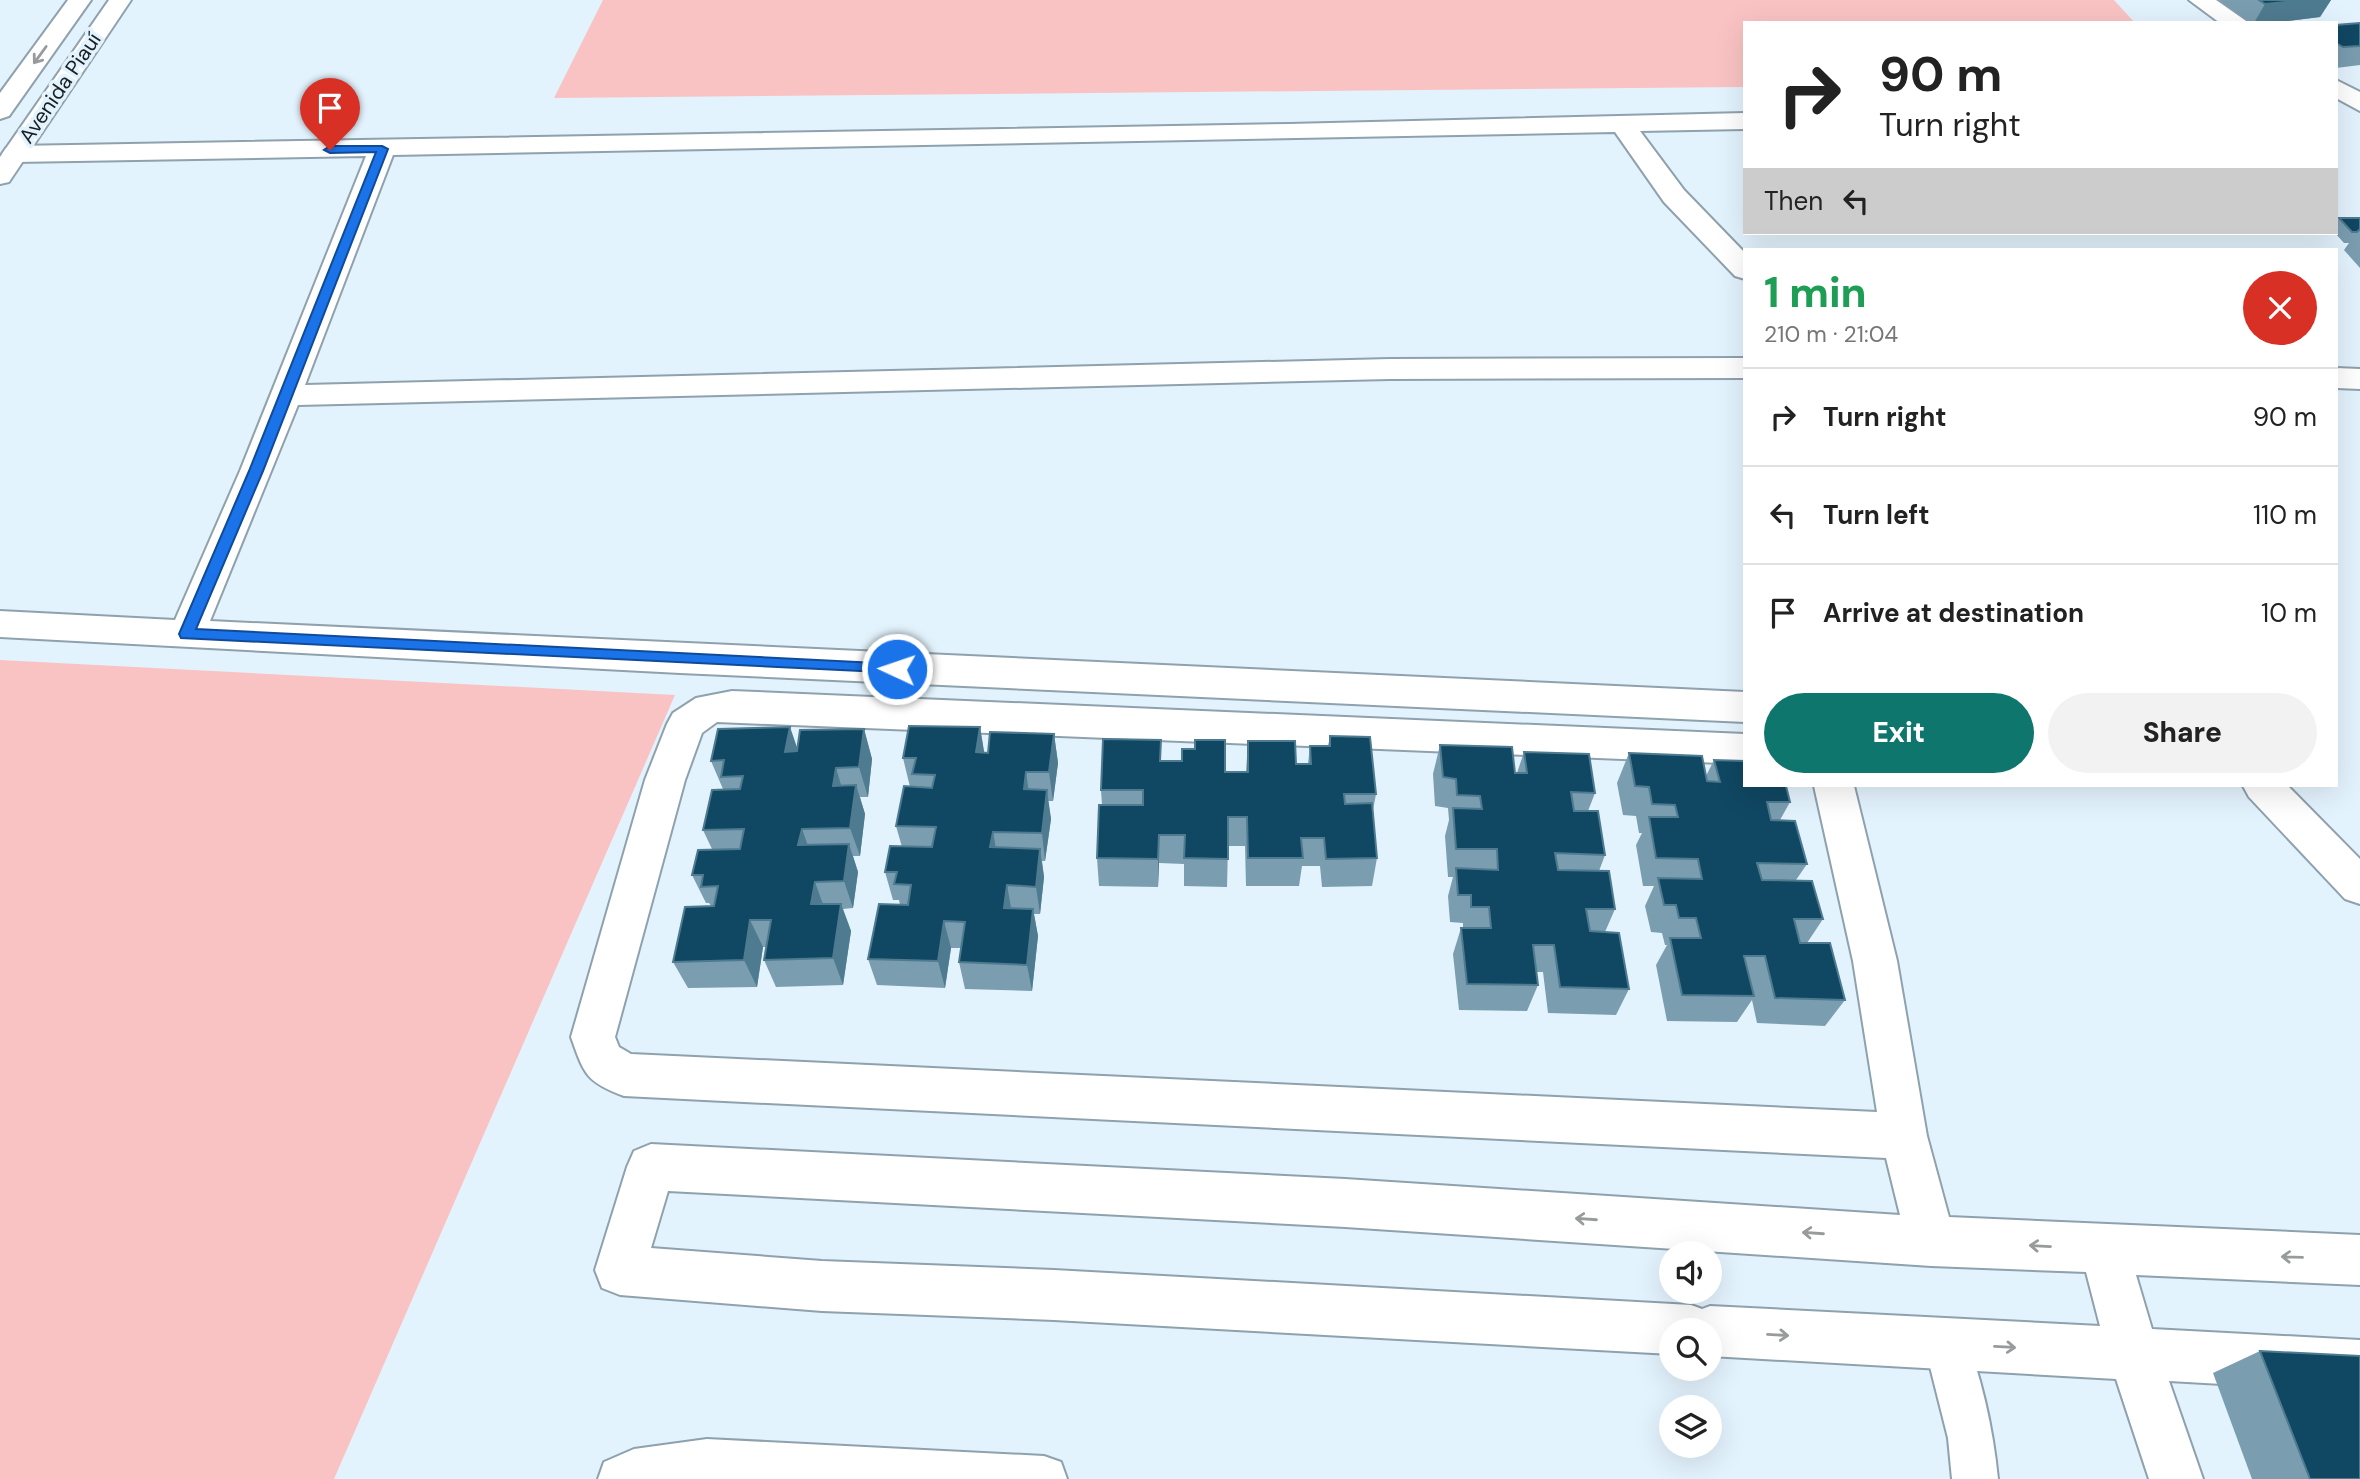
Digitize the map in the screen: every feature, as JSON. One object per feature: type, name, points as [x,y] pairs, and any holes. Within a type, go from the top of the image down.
[{"type":"street","name":"Avenida Piauí","points":[[0,111],[80,0]]},
{"type":"street","name":"Avenida Piauí","points":[[0,176],[120,0]]},
{"type":"street","points":[[2200,0],[2234,21]]},
{"type":"street","points":[[2338,88],[2360,103]]},
{"type":"street","points":[[15,154],[1743,121]]},
{"type":"street","points":[[1622,124],[1674,196],[1743,268]]},
{"type":"street","points":[[187,634],[286,395],[382,149]]},
{"type":"street","points":[[286,395],[1390,369],[1743,368]]},
{"type":"street","points":[[2338,378],[2360,379]]},
{"type":"street","points":[[0,624],[1743,707]]},
{"type":"street","points":[[1743,749],[732,706],[709,708],[687,724],[665,780],[593,1037],[602,1061],[624,1075],[1904,1136]]},
{"type":"street","points":[[1834,787],[1875,961],[1904,1136],[1931,1241]]},
{"type":"street","points":[[2264,787],[2360,886]]},
{"type":"street","points":[[1659,1328],[1054,1295],[822,1286],[620,1270],[651,1167],[1345,1203],[1931,1241],[2360,1260]]},
{"type":"street","points":[[2104,1249],[2133,1353],[2176,1479]]},
{"type":"street","points":[[1722,1332],[2360,1366]]},
{"type":"lane","points":[[1945,1343],[1971,1438],[1975,1479]]},
{"type":"lane","points":[[621,1479],[634,1472],[707,1462],[1044,1479]]},
{"type":"shaded area","points":[[603,0],[2114,0],[2133,21],[1743,21],[1743,87],[554,98]]},
{"type":"shaded area","points":[[0,660],[675,695],[334,1479],[0,1479]]},
{"type":"building","points":[[2259,0],[2304,0],[2265,4]]},
{"type":"building","points":[[2360,23],[2360,46],[2343,47],[2338,44],[2338,25]]},
{"type":"building","points":[[2339,218],[2360,218],[2360,229],[2352,232]]},
{"type":"building","points":[[909,726],[980,727],[976,752],[988,753],[990,732],[1054,734],[1049,772],[1026,772],[1024,789],[1047,790],[1042,833],[993,832],[990,847],[1040,849],[1036,887],[1007,885],[1004,908],[1033,909],[1027,965],[959,962],[965,922],[944,921],[938,961],[868,959],[879,904],[908,905],[911,885],[894,884],[897,872],[885,872],[890,846],[932,847],[936,827],[896,826],[904,786],[932,788],[935,775],[912,774],[916,758],[903,758]]},
{"type":"building","points":[[790,727],[785,752],[797,751],[800,730],[864,729],[859,767],[836,768],[833,786],[856,785],[850,828],[802,829],[798,845],[849,844],[844,881],[815,882],[811,904],[841,904],[833,958],[764,960],[771,920],[750,920],[744,960],[673,962],[685,907],[714,906],[718,886],[701,887],[703,875],[692,875],[698,850],[740,849],[744,829],[703,830],[712,790],[740,789],[743,776],[721,777],[724,760],[711,761],[718,729]]},
{"type":"building","points":[[1330,736],[1370,737],[1376,794],[1344,794],[1345,804],[1372,803],[1377,858],[1326,859],[1324,838],[1301,838],[1303,858],[1248,858],[1247,817],[1228,817],[1228,859],[1184,858],[1185,835],[1159,835],[1158,859],[1097,858],[1099,805],[1143,805],[1143,790],[1101,790],[1103,739],[1161,740],[1160,761],[1182,761],[1182,749],[1195,749],[1195,740],[1225,740],[1225,772],[1248,772],[1248,741],[1295,741],[1296,764],[1311,764],[1310,746],[1330,746]]},
{"type":"building","points":[[1440,745],[1512,747],[1515,773],[1527,773],[1524,752],[1589,754],[1595,793],[1571,792],[1574,811],[1598,811],[1605,855],[1555,853],[1558,870],[1609,871],[1615,909],[1586,909],[1590,931],[1619,933],[1629,989],[1560,987],[1554,945],[1533,945],[1538,985],[1467,984],[1461,928],[1491,928],[1489,907],[1471,907],[1471,895],[1458,895],[1456,868],[1498,870],[1497,849],[1456,849],[1453,808],[1482,809],[1480,796],[1457,795],[1456,779],[1443,777]]},
{"type":"building","points":[[1629,753],[1702,756],[1707,781],[1720,782],[1714,760],[1743,761],[1743,787],[1786,787],[1790,802],[1767,802],[1771,820],[1795,821],[1807,864],[1757,863],[1762,880],[1812,881],[1823,919],[1794,919],[1800,943],[1830,943],[1845,1000],[1775,998],[1765,956],[1744,956],[1754,996],[1682,995],[1670,938],[1701,938],[1696,918],[1679,918],[1676,905],[1664,905],[1658,878],[1702,879],[1698,859],[1656,858],[1649,817],[1678,817],[1675,805],[1652,804],[1649,787],[1635,786]]},
{"type":"building","points":[[2260,1351],[2360,1356],[2360,1479],[2310,1479]]},
{"type":"route","points":[[330,150],[382,149],[256,471],[187,634],[897,669]]}]
